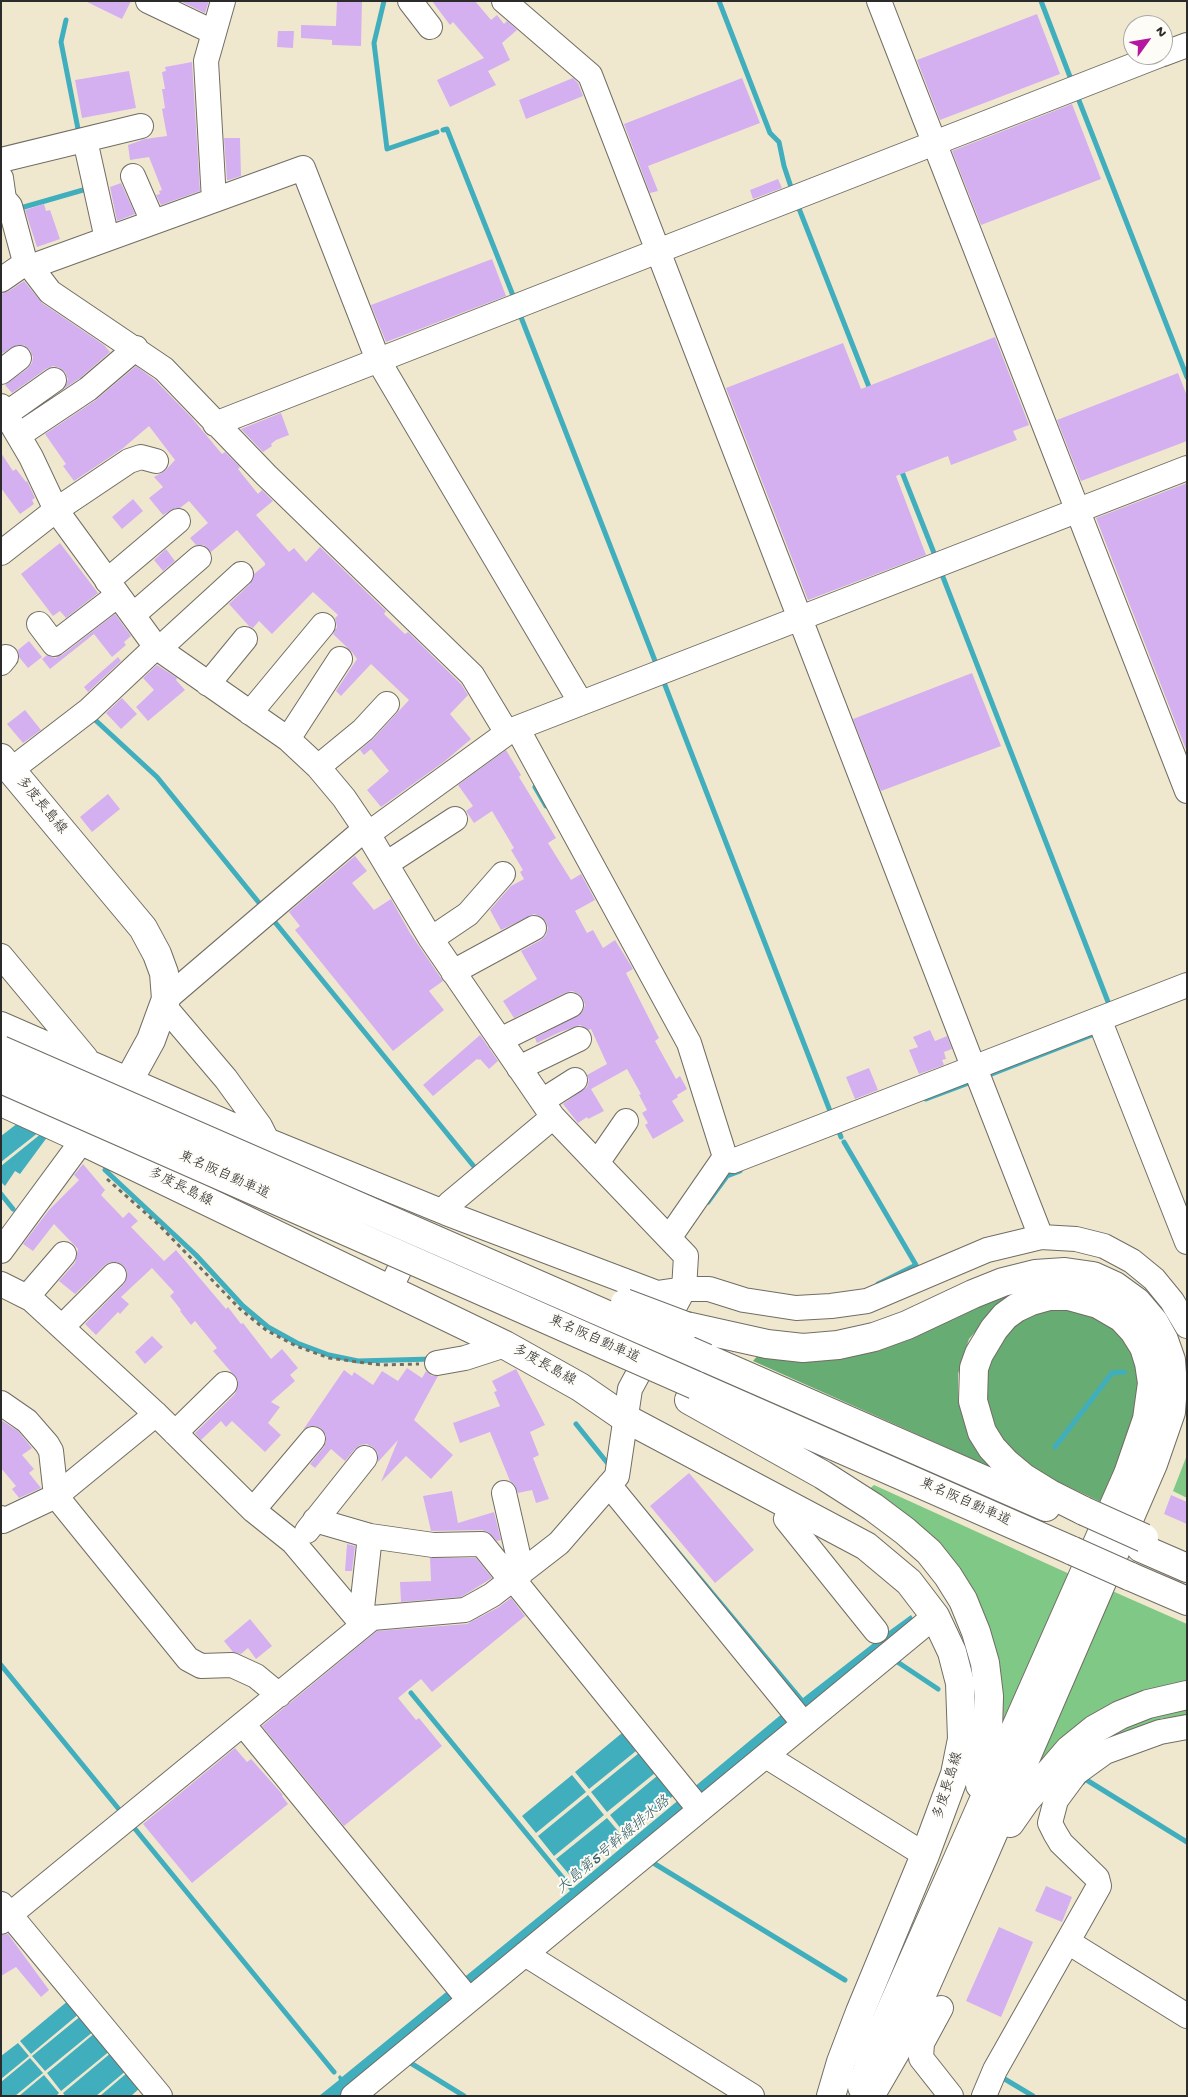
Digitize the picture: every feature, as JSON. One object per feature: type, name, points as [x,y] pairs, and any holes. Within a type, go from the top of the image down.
[{"type":"main road","name":"多度長島線","points":[[6,764],[143,928],[164,972],[165,1003],[151,1040],[129,1080],[82,1140],[505,1345],[580,1387],[625,1418],[866,1546],[909,1582],[935,1616],[952,1652],[960,1683],[962,1739],[951,1788],[860,2012],[841,2062],[831,2096]]},
{"type":"main road","name":"東名阪自動車道","points":[[1,1050],[706,1358],[1083,1517]]},
{"type":"main road","name":"東名阪自動車道","points":[[1,1079],[324,1220],[382,1256],[629,1368],[1073,1551],[1187,1601]]},
{"type":"main road","points":[[335,1195],[686,1326],[767,1344],[803,1348],[838,1345],[874,1337],[907,1325],[973,1294],[1004,1282],[1035,1274],[1065,1272],[1093,1276],[1115,1286],[1137,1302],[1154,1322],[1164,1340],[1170,1360],[1173,1386],[1171,1412],[1163,1437],[1098,1594],[969,1861],[876,2044],[859,2096]]},
{"type":"main road","points":[[870,2096],[899,2046],[969,1861],[1128,1474],[1141,1440],[1151,1402],[1152,1384],[1149,1363],[1144,1347],[1134,1331],[1122,1318],[1111,1310],[1085,1299],[1069,1296],[1049,1296],[1016,1308],[994,1328],[979,1354],[974,1368],[973,1401],[982,1432],[992,1448],[1024,1478],[1083,1517],[1142,1543],[1187,1568]]},
{"type":"main road","points":[[692,1393],[873,1507],[905,1530],[928,1552],[948,1576],[963,1600],[976,1632],[985,1663],[989,1696],[988,1731],[969,1861]]},
{"type":"main road","points":[[1142,1543],[1187,1558]]},
{"type":"main road","points":[[969,1861],[1026,1800],[1069,1750],[1095,1730],[1120,1715],[1148,1704],[1187,1695]]},
{"type":"street","points":[[148,1],[213,32]]},
{"type":"street","points":[[214,200],[206,61],[223,1]]},
{"type":"street","points":[[410,1],[430,27]]},
{"type":"street","points":[[879,1],[1187,791]]},
{"type":"street","points":[[510,3],[590,75],[1041,1237]]},
{"type":"street","points":[[1173,50],[1187,45]]},
{"type":"street","points":[[215,424],[1134,65]]},
{"type":"street","points":[[1,160],[141,126]]},
{"type":"street","points":[[86,140],[107,239]]},
{"type":"street","points":[[1,280],[28,264],[107,239],[304,168],[378,360],[581,703]]},
{"type":"street","points":[[133,176],[153,222]]},
{"type":"street","points":[[2,192],[10,206],[24,258],[50,292],[136,348],[164,369],[215,424],[472,675],[512,731],[689,1043],[725,1157],[733,1161],[1102,1027],[1187,985]]},
{"type":"street","points":[[19,435],[88,389],[136,348]]},
{"type":"street","points":[[54,380],[4,410],[31,456],[56,510],[158,648],[288,739],[318,767],[344,798],[367,831],[430,939],[548,1109],[686,1256],[684,1289],[630,1389],[617,1476],[559,1543],[492,1595],[465,1610],[372,1618],[243,1724],[4,1914],[160,2096]]},
{"type":"street","points":[[1,553],[56,510],[130,461],[141,457],[156,461]]},
{"type":"street","points":[[267,1140],[260,1126],[226,1079],[165,1003],[367,831],[512,731],[1187,468]]},
{"type":"street","points":[[39,624],[54,644],[113,588],[178,521]]},
{"type":"street","points":[[133,615],[199,558]]},
{"type":"street","points":[[6,764],[89,710],[241,574]]},
{"type":"street","points":[[250,713],[323,625]]},
{"type":"street","points":[[208,684],[245,639]]},
{"type":"street","points":[[288,739],[340,659]]},
{"type":"street","points":[[318,767],[362,730],[387,704]]},
{"type":"street","points":[[386,864],[455,819]]},
{"type":"street","points":[[430,939],[468,914],[503,874]]},
{"type":"street","points":[[453,972],[534,928]]},
{"type":"street","points":[[1,956],[89,1061]]},
{"type":"street","points":[[500,1040],[571,1005]]},
{"type":"street","points":[[1,1024],[267,1140],[438,1210],[657,1293],[684,1289],[709,1289],[744,1300],[796,1308],[831,1306],[868,1301],[987,1250],[1041,1237],[1076,1239],[1104,1246],[1132,1261],[1154,1279],[1166,1293],[1187,1326]]},
{"type":"street","points":[[1102,1027],[1187,1242]]},
{"type":"street","points":[[519,1068],[579,1039]]},
{"type":"street","points":[[390,1289],[438,1210],[449,1204],[548,1109],[575,1080]]},
{"type":"street","points":[[1,1104],[82,1140],[1,1250]]},
{"type":"street","points":[[597,1163],[626,1121]]},
{"type":"street","points":[[669,1238],[725,1157]]},
{"type":"street","points":[[27,1297],[64,1254]]},
{"type":"street","points":[[62,1327],[114,1275]]},
{"type":"street","points":[[1,1284],[27,1297],[62,1327],[156,1414],[253,1510],[296,1545],[363,1625]]},
{"type":"street","points":[[437,1363],[465,1358],[505,1345]]},
{"type":"street","points":[[175,1433],[225,1384]]},
{"type":"street","points":[[1,1403],[27,1421],[47,1444],[51,1451],[56,1496],[188,1660],[201,1666],[232,1665],[256,1676],[279,1694]]},
{"type":"street","points":[[1,1518],[4,1520],[56,1496],[156,1414]]},
{"type":"street","points":[[253,1510],[312,1439]]},
{"type":"street","points":[[296,1545],[365,1458]]},
{"type":"street","points":[[609,1485],[798,1717]]},
{"type":"street","points":[[504,1493],[515,1577]]},
{"type":"street","points":[[792,1506],[786,1519],[876,1631]]},
{"type":"street","points":[[315,1520],[370,1536],[433,1545],[482,1544],[515,1577],[694,1802]]},
{"type":"street","points":[[363,1625],[362,1608],[370,1536]]},
{"type":"street","points":[[352,2096],[462,1992],[525,1954],[694,1802],[766,1756],[798,1717],[935,1616]]},
{"type":"street","points":[[243,1724],[462,1992]]},
{"type":"street","points":[[984,2096],[995,2070],[1099,1886],[1097,1878],[1061,1843],[1050,1822],[1056,1800],[1076,1774],[1105,1752],[1160,1732],[1187,1727]]},
{"type":"street","points":[[766,1756],[925,1855]]},
{"type":"street","points":[[1068,1942],[1187,2016]]},
{"type":"street","points":[[525,1954],[752,2096]]},
{"type":"street","points":[[941,2008],[922,2043],[921,2058],[950,2096]]},
{"type":"path","points":[[101,1174],[159,1225],[240,1309],[266,1330],[296,1346],[329,1358],[381,1365],[437,1363]]},
{"type":"green space","points":[[1005,1291],[1008,1302],[987,1318],[969,1339],[958,1374],[958,1400],[968,1428],[995,1469],[753,1361],[759,1354]]},
{"type":"green space","points":[[1050,1305],[1097,1314],[1120,1333],[1136,1359],[1139,1401],[1133,1436],[1103,1503],[1046,1476],[1016,1456],[1000,1440],[984,1410],[984,1361],[1010,1325]]},
{"type":"green space","points":[[1187,1455],[1187,1498],[1173,1491]]},
{"type":"green space","points":[[874,1485],[1074,1576],[1001,1740],[987,1633],[868,1490]]},
{"type":"green space","points":[[1110,1590],[1187,1624],[1187,1686],[1024,1780]]},
{"type":"green space","points":[[1187,1707],[1187,1717],[1162,1718],[1110,1741],[1095,1743],[1145,1717]]},
{"type":"water","points":[[18,1123],[39,1132],[1,1162],[1,1136]]},
{"type":"water","points":[[42,1133],[48,1136],[20,1174],[15,1171],[5,1186],[1,1182],[1,1166]]},
{"type":"water","points":[[626,1486],[803,1698],[911,1615],[916,1623],[340,2096],[319,2096],[339,2080],[338,2077],[340,2075],[342,2077],[570,1891],[568,1888],[571,1886],[573,1888],[795,1703],[620,1491]]},
{"type":"water","points":[[622,1733],[636,1751],[589,1789],[575,1772]]},
{"type":"water","points":[[639,1753],[655,1773],[607,1812],[591,1792]]},
{"type":"water","points":[[572,1775],[586,1792],[536,1833],[522,1816]]},
{"type":"water","points":[[657,1776],[673,1796],[626,1835],[610,1815]]},
{"type":"water","points":[[588,1795],[604,1815],[554,1856],[538,1836]]},
{"type":"water","points":[[607,1818],[623,1837],[573,1879],[556,1859]]},
{"type":"water","points":[[69,2000],[80,2013],[31,2054],[20,2041]]},
{"type":"water","points":[[82,2015],[94,2031],[45,2071],[32,2056]]},
{"type":"water","points":[[96,2032],[111,2050],[61,2091],[47,2073]]},
{"type":"water","points":[[18,2043],[29,2056],[1,2079],[1,2056]]},
{"type":"water","points":[[112,2052],[127,2070],[96,2096],[65,2096],[63,2093]]},
{"type":"water","points":[[30,2058],[43,2073],[15,2096],[1,2096],[1,2082]]},
{"type":"water","points":[[128,2072],[141,2087],[131,2096],[100,2096]]},
{"type":"water","points":[[44,2075],[59,2093],[56,2096],[19,2096]]},
{"type":"building","points":[[85,1],[131,1],[122,19]]},
{"type":"building","points":[[180,1],[209,1],[205,13]]},
{"type":"building","points":[[337,1],[362,1],[361,46],[332,45],[332,40],[301,38],[301,25],[336,26]]},
{"type":"building","points":[[432,1],[475,1],[491,20],[497,15],[504,24],[507,21],[517,30],[502,43],[510,60],[488,71],[496,85],[450,107],[437,80],[484,58],[453,22],[450,25]]},
{"type":"building","points":[[1037,14],[1060,74],[940,120],[917,60]]},
{"type":"building","points":[[278,31],[294,31],[293,48],[277,47]]},
{"type":"building","points":[[192,62],[200,191],[161,205],[156,195],[160,194],[159,191],[162,190],[149,157],[130,160],[128,145],[145,139],[167,136],[162,109],[165,108],[162,89],[165,89],[162,72],[166,71],[165,67]]},
{"type":"building","points":[[129,71],[136,108],[82,118],[75,80]]},
{"type":"building","points":[[573,78],[578,83],[583,96],[526,119],[519,100]]},
{"type":"building","points":[[742,78],[760,123],[648,166],[658,191],[650,193],[624,124]]},
{"type":"building","points":[[1072,104],[1101,179],[981,225],[952,151]]},
{"type":"building","points":[[224,138],[240,138],[241,176],[229,180],[227,180]]},
{"type":"building","points":[[778,179],[782,188],[753,199],[750,190]]},
{"type":"building","points":[[121,183],[135,214],[117,221],[110,187]]},
{"type":"building","points":[[44,204],[46,211],[50,210],[60,239],[37,247],[25,210]]},
{"type":"building","points":[[492,259],[506,296],[386,342],[371,305]]},
{"type":"building","points":[[24,281],[42,303],[104,345],[110,352],[80,378],[65,388],[68,379],[65,372],[53,366],[12,393],[5,385],[32,363],[33,357],[30,350],[24,345],[17,345],[1,354],[1,294]]},
{"type":"building","points":[[995,337],[1029,425],[1013,431],[1017,440],[951,465],[948,456],[896,476],[926,555],[808,600],[726,388],[843,343],[861,389]]},
{"type":"building","points":[[136,366],[155,380],[191,417],[222,454],[225,452],[240,467],[238,469],[258,494],[262,490],[273,501],[256,515],[289,552],[294,548],[306,562],[320,547],[386,611],[384,614],[405,634],[408,632],[461,684],[468,695],[450,714],[471,739],[445,761],[381,807],[367,790],[389,771],[371,749],[364,755],[360,750],[373,739],[409,700],[371,664],[341,696],[336,691],[357,659],[333,634],[337,627],[335,618],[338,615],[313,592],[272,634],[259,621],[253,628],[249,626],[229,604],[250,584],[254,574],[265,563],[237,530],[211,552],[204,545],[196,545],[190,538],[208,523],[189,501],[180,508],[175,508],[163,515],[149,498],[163,487],[154,477],[165,471],[175,460],[149,426],[122,449],[74,481],[63,466],[66,464],[45,434],[96,400]]},
{"type":"building","points":[[1178,373],[1187,396],[1187,441],[1081,481],[1057,420]]},
{"type":"building","points":[[281,413],[289,435],[276,440],[271,444],[272,446],[263,452],[241,429]]},
{"type":"building","points":[[1,453],[13,471],[16,469],[27,481],[35,498],[32,500],[34,504],[20,514],[1,488]]},
{"type":"building","points":[[1187,483],[1187,752],[1096,518]]},
{"type":"building","points":[[133,499],[143,511],[122,529],[112,517]]},
{"type":"building","points":[[60,543],[98,593],[66,618],[60,611],[53,616],[21,574]]},
{"type":"building","points":[[166,549],[175,561],[163,571],[154,560]]},
{"type":"building","points":[[115,614],[131,636],[124,642],[126,645],[112,657],[94,634],[50,669],[42,659],[47,655],[55,658],[62,655]]},
{"type":"building","points":[[29,641],[42,657],[28,668],[19,657],[18,650]]},
{"type":"building","points":[[118,657],[121,661],[88,692],[84,687]]},
{"type":"building","points":[[157,665],[177,678],[176,680],[185,690],[148,721],[136,707],[154,690],[143,678]]},
{"type":"building","points":[[972,673],[1001,746],[881,791],[853,719]]},
{"type":"building","points":[[122,698],[137,714],[121,729],[106,713]]},
{"type":"building","points":[[25,710],[41,730],[23,743],[7,724]]},
{"type":"building","points":[[506,750],[521,775],[519,777],[556,838],[548,843],[571,880],[581,874],[595,900],[575,911],[587,933],[593,930],[603,948],[615,940],[633,969],[626,973],[659,1038],[655,1041],[676,1079],[680,1076],[687,1089],[677,1095],[678,1097],[672,1101],[684,1121],[653,1139],[645,1125],[648,1123],[642,1113],[647,1110],[639,1095],[641,1094],[627,1069],[591,1089],[604,1111],[588,1119],[587,1117],[578,1123],[563,1104],[587,1087],[589,1080],[587,1075],[607,1064],[591,1029],[589,1030],[580,1025],[537,1043],[535,1038],[582,1013],[585,1005],[579,994],[572,991],[565,993],[514,1018],[503,1001],[537,979],[521,951],[541,940],[546,935],[548,928],[542,917],[534,914],[501,930],[490,910],[511,886],[524,879],[520,872],[523,870],[511,850],[514,848],[492,811],[474,823],[466,811],[473,806],[458,785]]},
{"type":"building","points":[[108,794],[120,809],[92,832],[80,817]]},
{"type":"building","points":[[355,856],[367,871],[352,883],[374,910],[391,899],[410,933],[443,981],[429,991],[444,1010],[393,1051],[295,930],[300,926],[289,912]]},
{"type":"building","points":[[930,1030],[935,1041],[947,1036],[952,1049],[944,1052],[946,1059],[942,1060],[944,1065],[919,1074],[909,1050],[918,1047],[913,1037]]},
{"type":"building","points":[[480,1035],[498,1061],[489,1069],[480,1059],[477,1059],[433,1096],[423,1085]]},
{"type":"building","points":[[869,1068],[878,1090],[855,1099],[846,1077]]},
{"type":"building","points":[[83,1164],[105,1190],[101,1195],[123,1218],[129,1212],[138,1221],[131,1227],[164,1261],[176,1250],[226,1309],[228,1307],[241,1324],[243,1323],[271,1359],[282,1349],[298,1368],[290,1375],[295,1381],[271,1402],[280,1407],[268,1423],[281,1435],[265,1452],[232,1421],[226,1427],[221,1421],[201,1440],[195,1433],[235,1394],[238,1380],[213,1351],[217,1348],[195,1321],[191,1325],[180,1311],[170,1296],[174,1292],[152,1268],[121,1297],[129,1304],[120,1314],[118,1312],[96,1335],[85,1324],[124,1284],[127,1278],[127,1271],[124,1266],[117,1262],[110,1262],[75,1294],[59,1281],[75,1263],[78,1249],[54,1224],[33,1251],[23,1244],[49,1210],[79,1180],[74,1175]]},
{"type":"building","points":[[152,1336],[163,1347],[145,1364],[135,1352]]},
{"type":"building","points":[[407,1368],[422,1378],[426,1371],[432,1376],[438,1376],[414,1420],[453,1455],[431,1479],[406,1456],[381,1482],[398,1440],[378,1462],[378,1453],[367,1444],[360,1445],[345,1461],[331,1449],[315,1468],[310,1464],[324,1447],[326,1435],[322,1429],[316,1426],[309,1426],[303,1430],[344,1370],[352,1376],[354,1372],[373,1385],[382,1371],[398,1381]]},
{"type":"building","points":[[516,1369],[545,1425],[530,1432],[539,1455],[533,1458],[549,1499],[536,1503],[532,1490],[518,1493],[514,1484],[510,1481],[490,1432],[460,1443],[453,1423],[500,1406],[494,1392],[497,1391],[492,1381]]},
{"type":"building","points":[[1,1420],[18,1431],[32,1448],[22,1455],[34,1469],[29,1473],[41,1488],[19,1498],[12,1489],[16,1486],[1,1468]]},
{"type":"building","points":[[689,1473],[754,1550],[715,1583],[650,1506]]},
{"type":"building","points":[[452,1491],[458,1523],[494,1512],[501,1540],[497,1541],[488,1532],[482,1530],[431,1531],[423,1496]]},
{"type":"building","points":[[1171,1495],[1187,1502],[1187,1524],[1164,1514]]},
{"type":"building","points":[[347,1544],[355,1546],[352,1571],[345,1571]]},
{"type":"building","points":[[430,1558],[476,1558],[492,1578],[461,1597],[401,1602],[400,1582],[431,1581]]},
{"type":"building","points":[[511,1598],[525,1616],[432,1692],[421,1679],[398,1698],[416,1720],[419,1718],[442,1746],[344,1826],[262,1726],[377,1631],[467,1624],[499,1607]]},
{"type":"building","points":[[250,1619],[272,1646],[256,1659],[248,1648],[241,1654],[233,1652],[224,1641]]},
{"type":"building","points":[[235,1748],[247,1762],[251,1759],[283,1795],[288,1804],[192,1883],[143,1824]]},
{"type":"building","points":[[1046,1886],[1072,1897],[1062,1922],[1035,1911]]},
{"type":"building","points":[[999,1927],[1033,1942],[1001,2017],[966,2001]]},
{"type":"building","points":[[8,1934],[49,1990],[41,1997],[16,1967],[1,1976],[1,1935]]},
{"type":"waterway","points":[[384,1],[374,43],[387,149],[437,132]]},
{"type":"waterway","points":[[719,1],[770,133],[779,142],[791,187]]},
{"type":"waterway","points":[[1041,1],[1072,82]]},
{"type":"waterway","points":[[66,20],[61,42],[79,134]]},
{"type":"waterway","points":[[1078,98],[1187,377]]},
{"type":"waterway","points":[[443,130],[447,129],[514,298]]},
{"type":"waterway","points":[[17,209],[90,188]]},
{"type":"waterway","points":[[798,206],[871,392]]},
{"type":"waterway","points":[[519,312],[657,666]]},
{"type":"waterway","points":[[900,467],[936,558]]},
{"type":"waterway","points":[[941,572],[1110,1007]]},
{"type":"waterway","points":[[663,680],[830,1111]]},
{"type":"waterway","points":[[92,717],[157,777],[260,904]]},
{"type":"waterway","points":[[535,787],[546,806]]},
{"type":"waterway","points":[[274,921],[476,1169]]},
{"type":"waterway","points":[[984,1077],[1097,1033]]},
{"type":"waterway","points":[[926,1099],[974,1081]]},
{"type":"waterway","points":[[837,1127],[841,1137]]},
{"type":"waterway","points":[[844,1142],[916,1265],[878,1284]]},
{"type":"waterway","points":[[105,1170],[196,1255],[243,1306],[268,1327],[297,1343],[329,1355],[358,1361],[432,1359]]},
{"type":"waterway","points":[[708,1202],[727,1176],[740,1171]]},
{"type":"waterway","points":[[1,1194],[13,1209]]},
{"type":"waterway","name":"大島第5号幹線排水路","points":[[1055,1447],[1112,1373],[1124,1372]]},
{"type":"waterway","points":[[576,1424],[609,1465]]},
{"type":"waterway","points":[[896,1661],[938,1689]]},
{"type":"waterway","points":[[1,1665],[122,1813]]},
{"type":"waterway","points":[[411,1693],[567,1883]]},
{"type":"waterway","points":[[1083,1782],[1085,1779],[1187,1842]]},
{"type":"waterway","points":[[131,1824],[334,2072]]},
{"type":"waterway","points":[[655,1864],[845,1980]]},
{"type":"waterway","points":[[409,2062],[464,2096]]},
{"type":"waterway","points":[[1003,2078],[1033,2096]]}]
